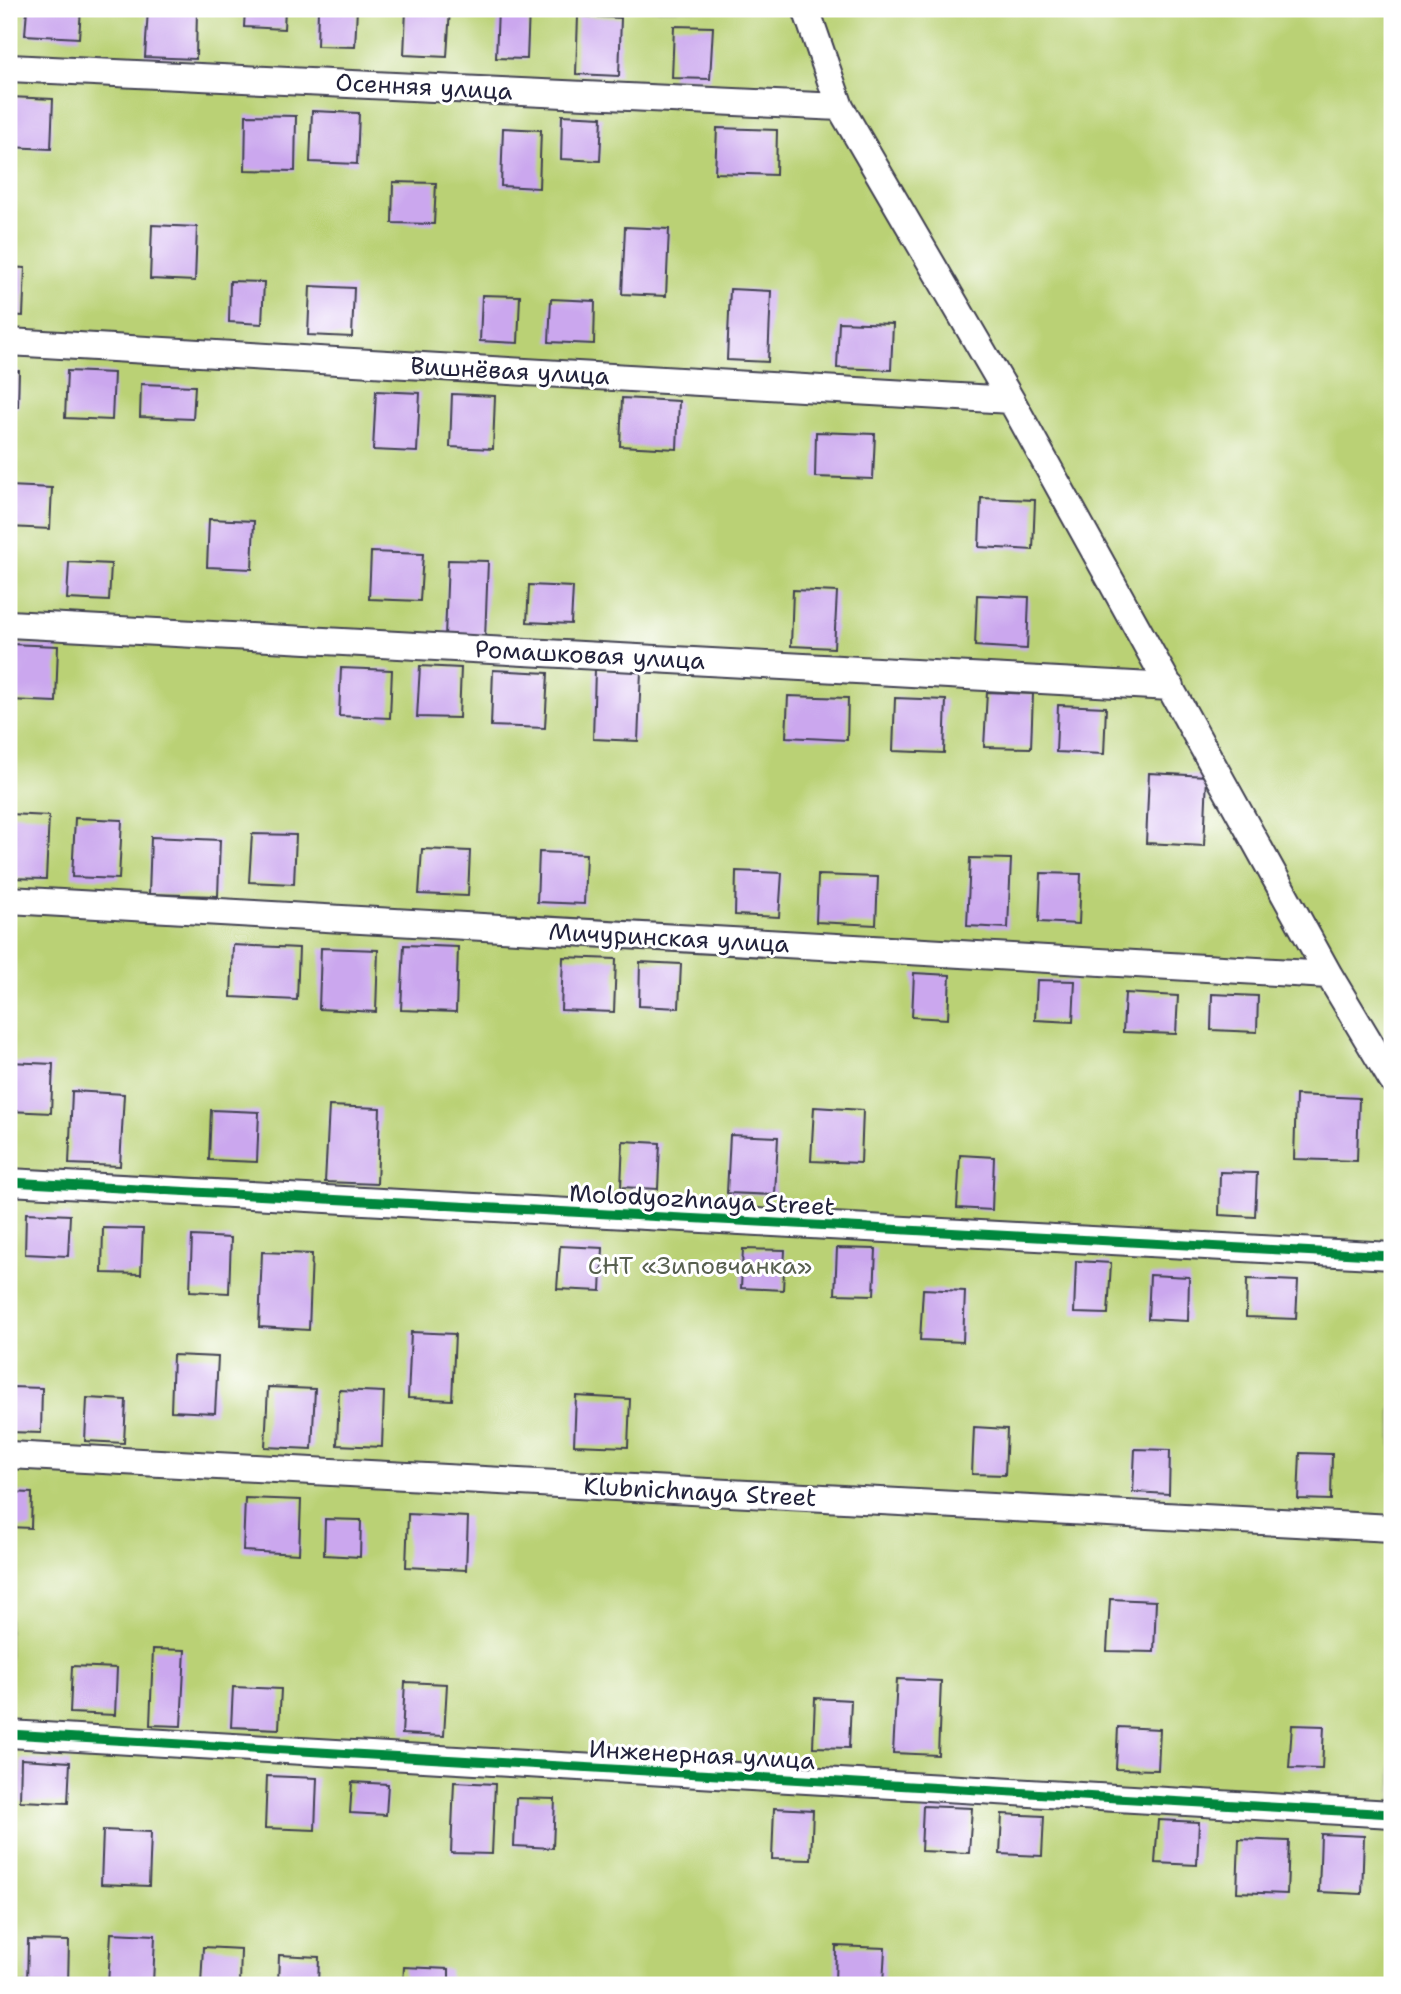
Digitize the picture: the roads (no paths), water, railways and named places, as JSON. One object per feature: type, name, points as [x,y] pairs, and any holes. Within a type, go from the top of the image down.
[{"type":"street","points":[[806,9],[839,107],[1011,400],[1329,975],[1392,1080]]},
{"type":"street","name":"Осенняя улица","points":[[9,68],[839,107]]},
{"type":"street","name":"Вишнёвая улица","points":[[9,342],[1011,400]]},
{"type":"street","name":"Ромашковая улица","points":[[9,624],[1171,687]]},
{"type":"street","name":"Мичуринская улица","points":[[9,900],[1329,975]]},
{"type":"street","name":"Molodyozhnaya Street","points":[[9,1182],[1392,1256]]},
{"type":"street","name":"Klubnichnaya Street","points":[[9,1455],[1392,1528]]},
{"type":"street","name":"Инженерная улица","points":[[9,1734],[1392,1814]]},
{"type":"park label","name":"СНТ «Зиповчанка»","points":[[700,1266]]}]
